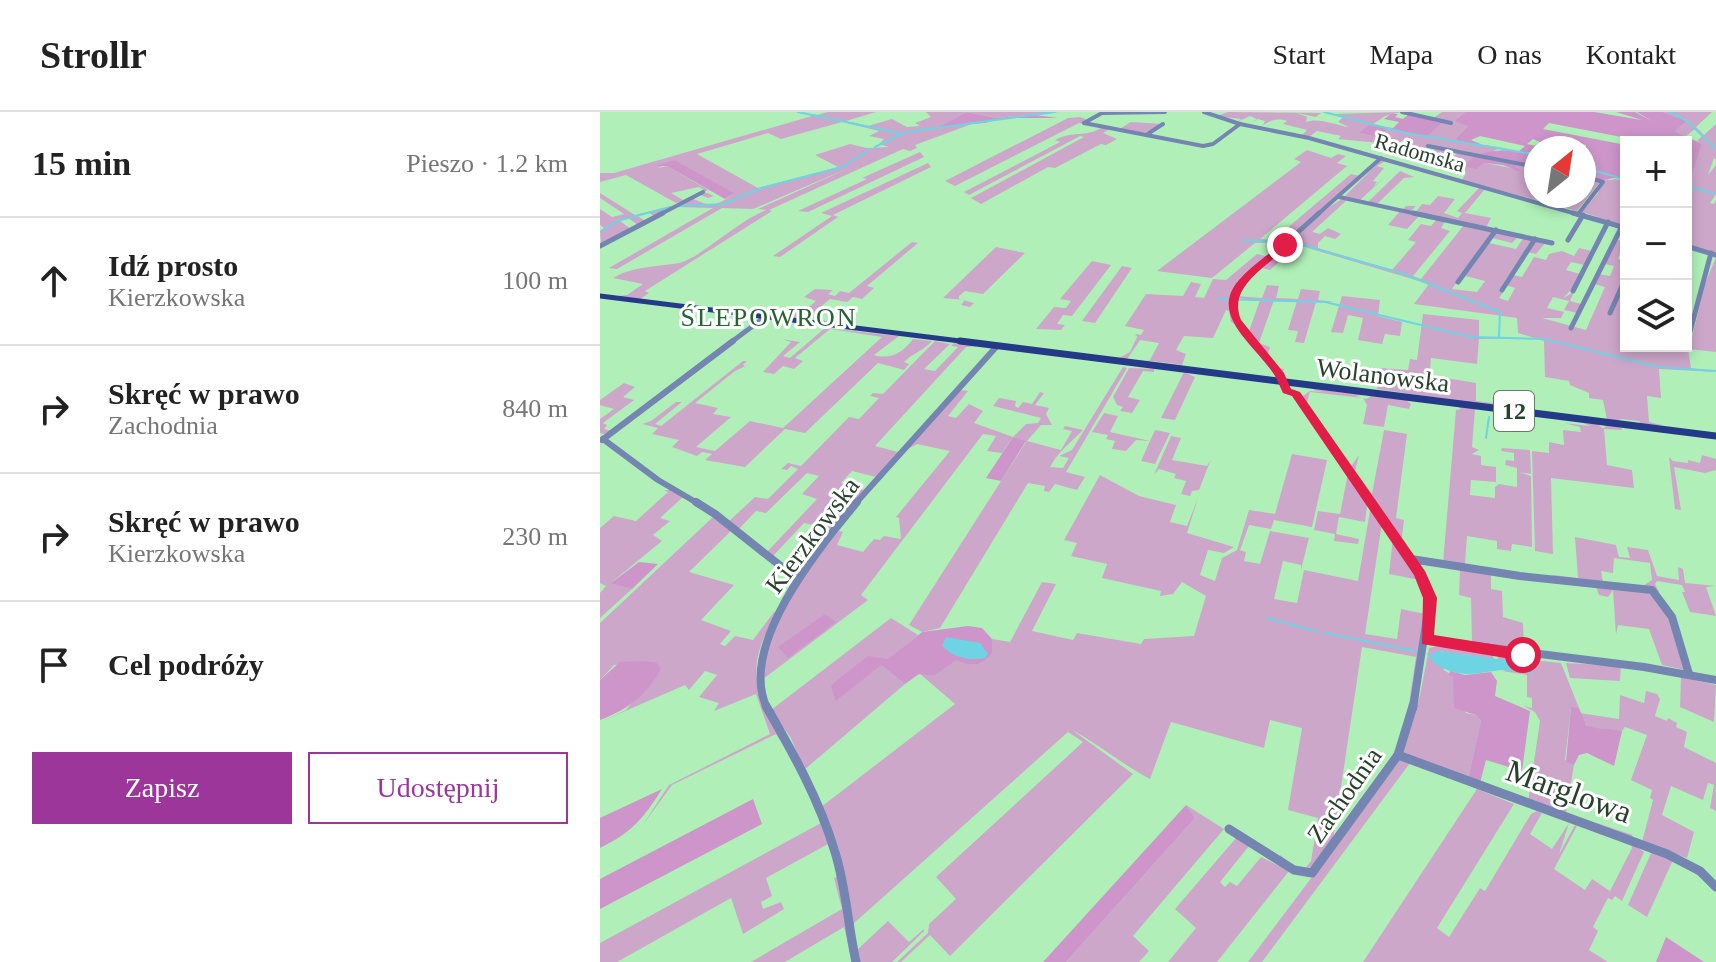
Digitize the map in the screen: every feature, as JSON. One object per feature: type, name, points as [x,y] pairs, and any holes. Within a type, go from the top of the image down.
[{"type":"main road","name":"12","points":[[600,296],[997,346]]},
{"type":"main road","name":"Wolanowska","points":[[997,346],[1716,436]]},
{"type":"street","points":[[1165,112],[1102,112],[1084,123],[1206,146],[1240,124]]},
{"type":"street","name":"Radomska","points":[[1204,112],[1240,124],[1304,136],[1620,226]]},
{"type":"street","points":[[1402,112],[1451,123]]},
{"type":"street","points":[[1146,135],[1163,124]]},
{"type":"street","points":[[1428,146],[1524,165]]},
{"type":"street","points":[[1339,197],[1381,158]]},
{"type":"street","points":[[600,246],[703,192]]},
{"type":"street","points":[[1339,197],[1552,243]]},
{"type":"street","name":"Zachodnia","points":[[1229,829],[1294,870],[1312,873],[1398,755],[1417,694],[1427,640],[1430,592],[1411,559],[1296,394],[1287,391],[1235,318],[1233,298],[1242,282],[1339,197]]},
{"type":"street","points":[[1568,240],[1585,208]]},
{"type":"street","points":[[1573,291],[1608,222]]},
{"type":"street","points":[[1458,282],[1496,230]]},
{"type":"street","points":[[1571,328],[1620,235]]},
{"type":"street","points":[[1502,290],[1535,239]]},
{"type":"street","points":[[1692,248],[1714,254],[1692,328]]},
{"type":"street","points":[[1610,313],[1625,280]]},
{"type":"street","points":[[765,317],[601,440],[664,484],[715,514],[797,579]]},
{"type":"street","name":"Kierzkowska","points":[[856,962],[837,855],[787,739],[767,710],[759,686],[764,642],[797,579],[872,486],[997,346]]},
{"type":"street","points":[[1296,394],[1312,386]]},
{"type":"street","points":[[1411,559],[1520,576],[1636,587],[1655,592],[1683,644],[1689,674]]},
{"type":"street","points":[[1427,640],[1495,652],[1617,662],[1716,680]]},
{"type":"street","name":"Marglowa","points":[[1398,755],[1667,854],[1700,871],[1716,887]]},
{"type":"shaded area","points":[[796,112],[817,115],[828,112],[876,112],[846,121],[868,126],[892,119],[907,127],[920,126],[915,123],[931,117],[926,112],[966,112],[941,126],[972,124],[915,145],[917,148],[910,151],[903,149],[769,210],[772,211],[645,291],[649,293],[640,299],[618,296],[627,295],[643,284],[613,278],[637,269],[687,260],[767,210],[758,209],[851,167],[753,209],[722,208],[617,269],[609,268],[713,208],[674,207],[680,202],[676,203],[626,175],[600,182],[600,173],[614,173],[812,116]],"holes":[[[842,122],[879,131],[869,136],[884,139],[879,144],[889,147],[867,148],[850,144],[815,155],[838,167],[758,188],[697,154],[768,133],[781,139]],[[675,160],[733,193],[714,204],[690,197],[683,200],[671,193],[699,187],[704,190],[698,194],[708,198],[714,196],[667,166],[658,168]]]},
{"type":"shaded area","points":[[966,112],[1060,112],[997,118]]},
{"type":"shaded area","points":[[966,112],[997,118],[1035,115],[1058,118],[1005,118],[939,127]]},
{"type":"shaded area","points":[[1228,112],[1321,113],[1316,117],[1297,113],[1307,117],[1306,122],[1321,121],[1349,127],[1338,122],[1343,117],[1332,114],[1401,112],[1385,116],[1360,133],[1378,137],[1388,129],[1423,136],[1444,121],[1433,118],[1442,112],[1465,112],[1454,121],[1469,125],[1454,140],[1521,151],[1500,148],[1480,157],[1477,169],[1485,163],[1516,169],[1515,164],[1524,165],[1524,197],[1462,180],[1466,173],[1444,167],[1458,152],[1452,150],[1442,160],[1426,157],[1435,149],[1427,146],[1421,152],[1403,152],[1411,143],[1403,140],[1390,150],[1377,146],[1379,143],[1338,139],[1341,136],[1317,131],[1309,137],[1302,135],[1307,130],[1283,124],[1287,121],[1284,120],[1263,125],[1265,121],[1258,119],[1248,125],[1257,119],[1250,116],[1237,122],[1241,119],[1217,116]]},
{"type":"shaded area","points":[[1465,112],[1594,112],[1642,120],[1616,112],[1635,112],[1652,121],[1637,112],[1663,112],[1687,121],[1675,131],[1685,136],[1620,137],[1549,123],[1543,129],[1579,136],[1524,136],[1524,146],[1480,136],[1471,140],[1483,145],[1454,140],[1468,126],[1454,121]]},
{"type":"shaded area","points":[[1663,112],[1712,112],[1696,127],[1704,135],[1716,124],[1716,160],[1714,158],[1708,175],[1716,165],[1716,194],[1710,203],[1714,204],[1716,200],[1716,253],[1692,246],[1692,172],[1702,144],[1697,141],[1702,136],[1695,129],[1686,136],[1675,131],[1687,121]]},
{"type":"shaded area","points":[[1398,114],[1395,117],[1403,119],[1409,114],[1444,121],[1427,136],[1388,129],[1378,137],[1359,133],[1369,125],[1393,128],[1399,122],[1384,119]]},
{"type":"shaded area","points":[[1068,118],[1088,120],[1083,123],[1103,127],[1079,123],[955,186],[945,181]]},
{"type":"shaded area","points":[[1131,122],[1162,124],[1137,133],[1110,129],[1103,133],[1117,139],[1055,168],[1048,167],[981,204],[971,198],[1084,137],[1080,136],[969,195],[964,192],[1060,142],[1055,140],[1103,127],[1118,130]]},
{"type":"shaded area","points":[[1596,139],[1620,144],[1620,177],[1596,178]]},
{"type":"shaded area","points":[[1692,139],[1702,144],[1692,173]]},
{"type":"shaded area","points":[[1524,147],[1524,165],[1516,163],[1518,171],[1485,163],[1477,169],[1465,167],[1481,154],[1519,151]]},
{"type":"shaded area","points":[[1307,150],[1331,158],[1338,154],[1346,156],[1337,163],[1347,166],[1260,239],[1273,240],[1351,174],[1360,176],[1367,172],[1326,209],[1342,199],[1382,159],[1387,160],[1377,166],[1384,168],[1373,181],[1377,182],[1373,187],[1385,177],[1359,201],[1348,199],[1312,232],[1320,234],[1328,228],[1341,234],[1335,239],[1325,236],[1318,243],[1318,248],[1392,270],[1416,242],[1408,240],[1421,224],[1431,226],[1437,219],[1420,215],[1407,229],[1388,225],[1401,210],[1360,203],[1366,204],[1400,171],[1414,177],[1404,178],[1377,204],[1402,210],[1406,206],[1416,206],[1410,212],[1414,214],[1422,204],[1430,205],[1438,196],[1455,199],[1444,213],[1458,218],[1462,213],[1457,211],[1480,187],[1493,190],[1485,189],[1465,213],[1491,218],[1485,229],[1489,228],[1520,235],[1512,243],[1492,238],[1498,231],[1494,230],[1452,289],[1477,292],[1485,281],[1465,276],[1489,243],[1516,249],[1524,237],[1533,239],[1499,290],[1503,292],[1499,298],[1508,301],[1515,288],[1506,285],[1513,275],[1522,277],[1534,257],[1546,260],[1549,254],[1562,251],[1574,256],[1579,248],[1592,251],[1584,265],[1571,262],[1566,270],[1580,274],[1563,298],[1574,292],[1570,301],[1581,304],[1577,313],[1564,310],[1569,301],[1553,297],[1547,308],[1564,312],[1561,318],[1542,318],[1586,330],[1605,287],[1594,284],[1598,274],[1610,276],[1614,266],[1605,264],[1616,240],[1620,240],[1620,352],[1688,352],[1691,368],[1716,372],[1659,369],[1661,398],[1647,396],[1649,422],[1662,425],[1607,420],[1603,400],[1589,398],[1589,393],[1570,385],[1569,381],[1545,377],[1544,341],[1518,333],[1517,318],[1414,304],[1429,284],[1298,245],[1270,270],[1262,268],[1250,277],[1313,218],[1286,242],[1255,243],[1212,278],[1157,271],[1301,162],[1294,159]],"holes":[[[1446,220],[1464,225],[1421,279],[1413,276],[1450,231],[1441,228]]]},
{"type":"shaded area","points":[[920,152],[924,157],[808,212],[798,211],[867,179],[862,178]]},
{"type":"shaded area","points":[[675,160],[734,193],[725,199],[667,166],[655,166]]},
{"type":"shaded area","points":[[928,163],[931,167],[833,215],[838,217],[780,257],[773,256],[832,216],[821,213]]},
{"type":"shaded area","points":[[1596,177],[1620,178],[1613,182],[1620,179],[1620,224],[1582,212],[1585,208],[1596,208],[1600,182],[1596,187]]},
{"type":"shaded area","points":[[600,193],[635,215],[672,206],[654,216],[649,213],[638,216],[645,221],[638,225],[628,218],[620,221],[631,229],[601,244],[600,231],[604,228],[600,225],[600,209],[612,217],[624,214],[600,198]]},
{"type":"shaded area","points":[[1536,239],[1547,241],[1536,254],[1528,252]]},
{"type":"shaded area","points":[[912,242],[918,243],[867,286],[874,288],[862,299],[853,297],[847,302],[830,299],[814,312],[818,314],[810,320],[784,317],[795,309],[802,309],[798,316],[816,301],[804,297],[815,289],[833,290],[828,294],[835,296],[840,291],[849,293]]},
{"type":"shaded area","points":[[996,247],[1025,253],[983,294],[965,291],[959,296],[962,300],[943,298]]},
{"type":"shaded area","points":[[1257,254],[1269,257],[1241,281],[1236,281],[1239,282],[1231,304],[1236,325],[1231,322],[1226,310],[1213,338],[1184,336],[1176,350],[1186,354],[1182,365],[1145,360],[1150,360],[1159,343],[1140,340],[1126,361],[1119,358],[1130,352],[1137,337],[1135,334],[1141,335],[1144,330],[1125,326],[1146,294],[1183,296],[1191,282],[1201,284],[1195,297],[1204,298],[1213,279],[1226,280]]},
{"type":"shaded area","points":[[1716,257],[1716,352],[1692,349],[1692,338],[1705,284]]},
{"type":"shaded area","points":[[1092,261],[1111,265],[1072,316],[1063,315],[1057,324],[1065,325],[1061,330],[1036,329],[1054,307],[1066,308],[1071,301],[1060,299]]},
{"type":"shaded area","points":[[1122,266],[1132,268],[1095,323],[1082,321]]},
{"type":"shaded area","points":[[1267,285],[1279,286],[1276,298],[1298,299],[1301,289],[1320,291],[1318,300],[1335,302],[1316,302],[1304,343],[1295,342],[1298,331],[1288,330],[1297,301],[1274,300],[1259,343],[1270,347],[1267,357],[1248,334],[1260,300],[1234,298],[1262,298]]},
{"type":"shaded area","points":[[1342,296],[1380,300],[1378,316],[1402,322],[1400,336],[1385,334],[1382,344],[1358,340],[1363,318],[1348,315],[1343,333],[1331,332]]},
{"type":"shaded area","points":[[965,300],[974,303],[970,307],[961,305]]},
{"type":"shaded area","points":[[1423,314],[1479,320],[1479,337],[1518,338],[1479,339],[1477,364],[1431,358],[1430,371],[1434,376],[1476,383],[1476,401],[1500,404],[1501,407],[1377,389],[1380,368],[1408,370],[1410,359],[1417,360]]},
{"type":"shaded area","points":[[825,328],[899,336],[874,355],[885,357],[905,348],[913,339],[932,341],[904,362],[909,364],[904,370],[878,363],[805,433],[785,429],[745,467],[705,460],[712,454],[702,452],[697,456],[672,447],[679,440],[652,434],[658,428],[642,424],[676,402],[682,402],[655,424],[661,426],[743,361],[747,361],[743,365],[752,363],[735,371],[695,403],[718,408],[713,414],[731,417],[696,447],[715,451],[750,421],[783,428],[882,337],[830,329],[795,358],[803,361],[794,369],[783,366],[774,374],[763,372],[791,342],[782,339],[800,342],[783,356],[790,358]]},
{"type":"shaded area","points":[[935,341],[950,344],[924,369],[935,371],[958,347],[951,346],[954,343],[978,346],[966,347],[875,446],[898,452],[876,477],[852,471],[841,483],[864,490],[831,529],[804,523],[773,556],[767,552],[817,499],[802,494],[819,476],[807,473],[766,513],[756,511],[738,530],[727,523],[755,497],[768,499],[798,469],[791,466],[787,470],[781,469],[788,463],[801,466],[849,417],[859,419],[879,398],[870,396],[873,393],[883,394]]},
{"type":"shaded area","points":[[1123,367],[1127,368],[1066,472],[1085,477],[1077,490],[1055,484],[1049,492],[1044,491],[1045,486],[1028,483],[940,628],[922,632],[909,625],[1026,442],[1013,437],[1026,424],[1038,423],[1041,418],[993,406],[999,398],[1016,401],[1018,408],[1023,402],[1032,404],[1040,392],[1044,393],[1035,405],[1049,408],[1046,414],[1052,425],[1041,425],[1027,441],[1061,450],[1072,431],[1063,429],[1065,426],[1083,430],[1060,452],[1050,467],[1063,468],[1069,458],[1059,456],[1072,450]]},
{"type":"shaded area","points":[[1129,368],[1154,369],[1154,372],[1143,371],[1128,397],[1140,400],[1132,413],[1120,411],[1123,407],[1117,405],[1113,397]]},
{"type":"shaded area","points":[[1184,372],[1195,377],[1175,420],[1161,418]]},
{"type":"shaded area","points":[[624,383],[635,387],[623,397],[634,400],[603,423],[607,425],[604,429],[612,431],[607,435],[600,433],[600,419],[614,409],[600,405],[600,400]]},
{"type":"shaded area","points":[[1315,389],[1364,395],[1355,396],[1362,398],[1310,392],[1306,405],[1300,398],[1310,391],[1324,392]]},
{"type":"shaded area","points":[[960,390],[968,391],[948,416],[956,418],[969,404],[983,411],[974,423],[1013,437],[1002,453],[987,451],[996,436],[983,434],[861,595],[868,600],[763,679],[772,637],[789,599],[839,531],[843,532],[837,545],[863,552],[874,539],[880,540],[884,536],[901,539],[899,518],[896,517],[950,451],[917,444],[908,449]]},
{"type":"shaded area","points":[[1363,398],[1406,400],[1411,404],[1409,409],[1388,405],[1384,427],[1363,424],[1367,405]]},
{"type":"shaded area","points":[[1458,406],[1475,409],[1472,447],[1479,450],[1472,454],[1481,456],[1481,465],[1496,467],[1496,482],[1471,480],[1470,495],[1495,498],[1495,487],[1499,484],[1517,487],[1517,468],[1505,465],[1506,460],[1514,461],[1514,453],[1501,451],[1502,448],[1530,450],[1531,474],[1519,472],[1531,476],[1532,547],[1512,544],[1511,551],[1497,549],[1497,541],[1467,536],[1465,564],[1443,563],[1456,410],[1461,409]]},
{"type":"shaded area","points":[[1104,413],[1118,416],[1110,432],[1150,441],[1136,440],[1126,451],[1112,449],[1115,441],[1106,439],[1108,435],[1092,432]]},
{"type":"shaded area","points":[[1564,423],[1621,427],[1622,430],[1604,429],[1607,465],[1632,470],[1634,488],[1551,478],[1553,554],[1535,551],[1532,451],[1549,453],[1549,442],[1564,445],[1563,430],[1581,432],[1580,427]]},
{"type":"shaded area","points":[[1155,430],[1170,433],[1155,464],[1141,461]]},
{"type":"shaded area","points":[[1384,430],[1407,434],[1396,518],[1404,520],[1402,537],[1399,538],[1350,468],[1359,455],[1355,471],[1372,494]]},
{"type":"shaded area","points":[[1171,436],[1181,438],[1172,460],[1207,466],[1211,459],[1199,490],[1192,491],[1190,496],[1181,494],[1186,481],[1174,478],[1176,474],[1159,469],[1154,475]]},
{"type":"shaded area","points":[[1013,437],[1026,441],[1001,481],[986,478]]},
{"type":"shaded area","points":[[1330,447],[1312,527],[1274,520],[1271,529],[1249,525],[1240,550],[1246,552],[1244,561],[1260,564],[1270,531],[1309,538],[1301,570],[1301,565],[1283,561],[1274,599],[1297,603],[1304,570],[1358,581],[1371,505],[1406,556],[1427,591],[1420,580],[1389,574],[1393,538],[1382,523],[1365,634],[1397,639],[1401,609],[1425,614],[1425,598],[1428,605],[1418,678],[1407,716],[1416,657],[1362,647],[1333,840],[1316,862],[1305,869],[1311,861],[1318,818],[1288,810],[1302,728],[1270,720],[1264,748],[1171,722],[1150,779],[1071,729],[1133,774],[950,956],[930,935],[901,962],[897,962],[928,933],[929,924],[956,899],[936,877],[1083,742],[1068,732],[853,924],[839,849],[821,807],[955,704],[919,673],[934,676],[956,659],[971,664],[980,663],[992,653],[992,639],[1010,642],[1042,582],[1056,584],[1032,631],[1073,640],[1077,633],[1141,644],[1144,639],[1194,636],[1206,596],[1182,582],[1173,594],[1160,596],[1161,591],[1102,578],[1107,564],[1071,556],[1077,543],[1064,540],[1100,475],[1139,496],[1176,505],[1170,522],[1187,526],[1198,498],[1187,533],[1234,547],[1224,553],[1208,550],[1200,575],[1215,581],[1222,558],[1237,550],[1249,510],[1275,514],[1292,454],[1327,460]]},
{"type":"shaded area","points":[[1702,455],[1716,459],[1716,470],[1705,473],[1674,467],[1681,510],[1675,509],[1669,457],[1673,461],[1700,463]]},
{"type":"shaded area","points":[[1348,473],[1368,499],[1365,522],[1339,517],[1336,534],[1359,539],[1358,544],[1334,541],[1335,534],[1314,530],[1318,511],[1340,514]]},
{"type":"shaded area","points":[[664,490],[671,490],[683,497],[660,518],[670,521],[653,535],[662,541],[612,582],[632,589],[600,618],[600,593],[606,586],[600,583],[600,528],[614,516],[636,521],[668,492]]},
{"type":"shaded area","points":[[713,517],[731,531],[689,572],[734,585],[701,620],[731,631],[720,644],[725,646],[735,636],[753,640],[774,612],[777,613],[760,647],[756,676],[764,705],[781,738],[776,734],[672,785],[642,826],[669,785],[770,734],[756,694],[714,711],[719,703],[699,697],[717,675],[705,671],[689,690],[685,685],[600,722],[626,710],[661,669],[648,661],[614,665],[600,680],[600,623]]},
{"type":"shaded area","points":[[1575,537],[1616,545],[1619,557],[1630,558],[1627,547],[1648,550],[1657,576],[1679,580],[1678,567],[1683,569],[1685,583],[1716,586],[1706,587],[1716,616],[1690,612],[1682,585],[1657,581],[1655,584],[1659,592],[1643,586],[1652,580],[1650,563],[1614,558],[1613,573],[1601,571],[1603,582],[1554,578],[1553,575],[1578,578]]},
{"type":"shaded area","points":[[639,562],[658,564],[632,589],[611,583]]},
{"type":"shaded area","points":[[1460,570],[1491,575],[1491,589],[1502,591],[1503,617],[1523,623],[1524,650],[1472,643],[1471,598],[1459,595]]},
{"type":"shaded area","points":[[1596,587],[1641,589],[1660,601],[1672,623],[1685,670],[1662,665],[1649,629],[1618,625],[1616,635],[1613,590],[1608,597],[1599,595]]},
{"type":"shaded area","points":[[825,614],[836,622],[788,658],[778,647]]},
{"type":"shaded area","points":[[891,618],[918,635],[881,665],[905,684],[804,770],[791,738],[771,710]]},
{"type":"shaded area","points":[[968,626],[982,628],[992,639],[992,653],[984,661],[971,664],[956,660],[934,676],[919,674],[905,684],[881,665],[836,701],[831,686],[868,656],[888,659],[922,632]]},
{"type":"shaded area","points":[[1438,646],[1493,655],[1494,660],[1439,651],[1444,670],[1453,676],[1466,713],[1476,715],[1481,721],[1468,779],[1403,752],[1420,695],[1429,648]]},
{"type":"shaded area","points":[[1498,656],[1561,663],[1579,708],[1571,708],[1565,760],[1574,765],[1566,813],[1633,835],[1630,837],[1528,802],[1540,721],[1535,712],[1524,706],[1532,708],[1532,698],[1527,697],[1527,675],[1502,671],[1536,664],[1498,660]]},
{"type":"shaded area","points":[[620,662],[657,663],[661,669],[649,687],[628,706],[600,720],[600,680]]},
{"type":"shaded area","points":[[1566,663],[1621,666],[1620,681],[1570,678]]},
{"type":"shaded area","points":[[1450,671],[1465,675],[1491,672],[1497,681],[1495,696],[1530,711],[1522,771],[1486,760],[1480,783],[1468,779],[1481,721],[1476,715],[1454,708]]},
{"type":"shaded area","points":[[1681,677],[1716,685],[1714,722],[1680,707]]},
{"type":"shaded area","points":[[1646,691],[1657,694],[1660,699],[1655,716],[1667,721],[1668,718],[1677,723],[1676,727],[1687,732],[1684,747],[1716,763],[1716,811],[1710,808],[1714,785],[1708,783],[1703,800],[1671,786],[1662,815],[1694,832],[1687,858],[1642,842],[1653,800],[1650,798],[1652,790],[1631,780],[1647,735],[1625,727],[1622,731],[1597,729],[1586,725],[1580,713],[1619,719],[1620,695],[1644,703]]},
{"type":"shaded area","points":[[1571,707],[1579,708],[1586,725],[1622,731],[1614,766],[1587,753],[1579,755],[1574,765],[1566,762]]},
{"type":"shaded area","points":[[1400,760],[1410,763],[1262,962],[1248,962]]},
{"type":"shaded area","points":[[662,789],[636,824],[600,848],[600,818]]},
{"type":"shaded area","points":[[1477,789],[1514,804],[1437,928],[1449,937],[1480,888],[1485,891],[1531,814],[1537,811],[1542,813],[1530,834],[1552,849],[1569,823],[1559,854],[1577,826],[1554,869],[1585,890],[1592,879],[1610,891],[1632,848],[1631,843],[1644,852],[1622,901],[1615,896],[1612,900],[1608,898],[1593,927],[1598,931],[1589,950],[1608,962],[1363,962]]},
{"type":"shaded area","points":[[753,799],[762,824],[600,909],[600,879]]},
{"type":"shaded area","points":[[1186,805],[1224,829],[1133,936],[1149,951],[1139,962],[1066,962],[1195,818]]},
{"type":"shaded area","points":[[1186,805],[1195,818],[1066,962],[1043,962]]},
{"type":"shaded area","points":[[821,823],[830,843],[766,878],[772,896],[761,902],[763,909],[781,902],[784,909],[743,934],[731,898],[617,962],[600,962],[600,943]]},
{"type":"shaded area","points":[[1236,838],[1249,846],[1220,882],[1225,887],[1230,882],[1237,886],[1261,857],[1289,871],[1217,962],[1168,962],[1196,928],[1175,909]]},
{"type":"shaded area","points":[[1652,851],[1683,864],[1710,883],[1673,860],[1647,917],[1628,905]]},
{"type":"shaded area","points":[[1280,855],[1298,869],[1280,859]]},
{"type":"shaded area","points":[[837,877],[852,962],[844,927],[785,962],[751,962],[842,909],[834,878]]},
{"type":"shaded area","points":[[888,921],[909,942],[924,931],[892,962],[859,962],[857,950]]},
{"type":"shaded area","points":[[1666,937],[1704,962],[1656,962]]},
{"type":"water","points":[[946,637],[980,643],[988,654],[979,659],[957,656],[942,646]]},
{"type":"water","points":[[1439,651],[1536,664],[1533,673],[1503,670],[1462,674],[1433,662],[1432,653]]},
{"type":"waterway","points":[[798,112],[899,133]]},
{"type":"waterway","points":[[875,147],[906,132],[1055,112]]},
{"type":"waterway","points":[[1324,112],[1406,133],[1483,146]]},
{"type":"waterway","points":[[1670,112],[1687,121],[1716,149]]},
{"type":"waterway","points":[[1486,146],[1524,153]]},
{"type":"waterway","points":[[680,206],[724,204],[761,188],[842,167],[871,149]]},
{"type":"waterway","points":[[1596,171],[1620,178]]},
{"type":"waterway","points":[[1692,188],[1716,194]]},
{"type":"waterway","points":[[600,232],[617,221],[670,207]]},
{"type":"waterway","points":[[1242,240],[1285,242]]},
{"type":"waterway","points":[[1292,242],[1401,273],[1500,312],[1499,337]]},
{"type":"waterway","points":[[1219,299],[1325,302],[1471,337],[1544,339],[1658,367],[1716,371]]},
{"type":"waterway","points":[[1486,438],[1489,417]]},
{"type":"waterway","points":[[1267,618],[1318,632]]},
{"type":"waterway","points":[[1325,633],[1420,652]]},
{"type":"waterway","points":[[1428,654],[1436,664]]},
{"type":"district","name":"ŚLEPOWRON","points":[[769,317]]},
{"type":"route","points":[[1285,245],[1242,282],[1234,294],[1232,311],[1236,321],[1281,376],[1287,391],[1296,394],[1428,587],[1427,640],[1523,655]]}]
